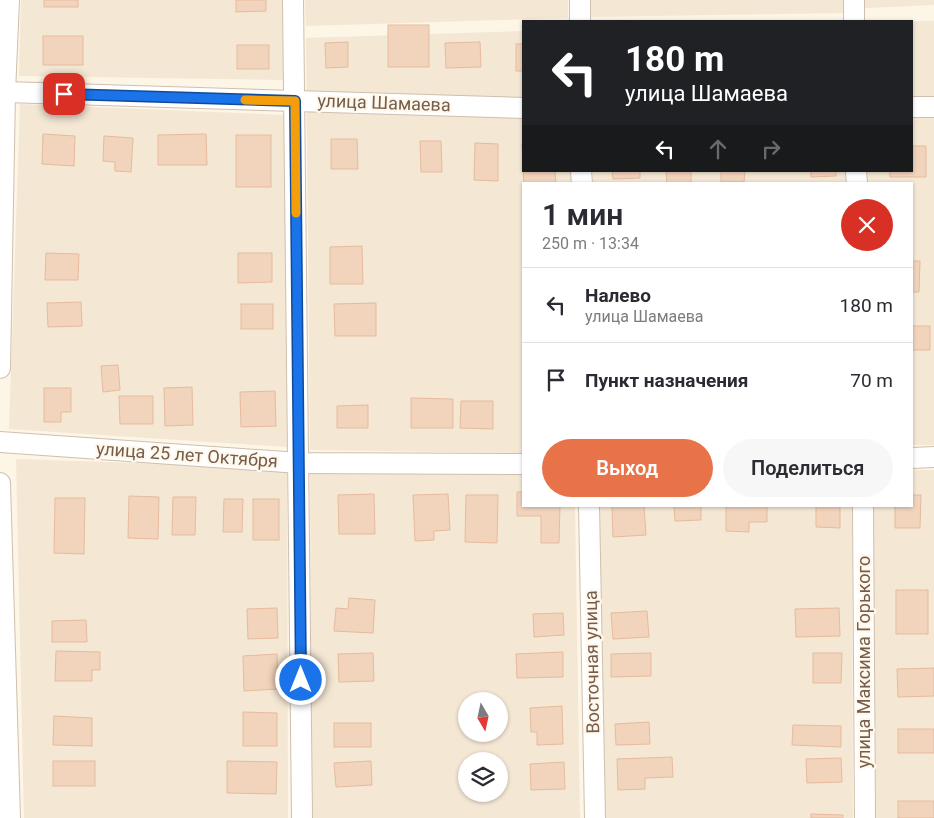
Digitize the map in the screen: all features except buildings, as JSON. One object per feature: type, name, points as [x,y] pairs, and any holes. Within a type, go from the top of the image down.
[{"type":"street","points":[[0,368],[5,92],[9,0]]},
{"type":"street","points":[[293,0],[302,818]]},
{"type":"street","points":[[580,0],[580,20]]},
{"type":"street","points":[[854,0],[854,20]]},
{"type":"street","name":"улица Шамаева","points":[[5,92],[522,108]]},
{"type":"street","points":[[913,107],[934,107]]},
{"type":"street","name":"улица 25 лет Октября","points":[[0,442],[299,464],[522,464]]},
{"type":"street","points":[[913,458],[934,457]]},
{"type":"street","points":[[0,483],[10,818]]},
{"type":"street","name":"Восточная улица","points":[[589,507],[595,818]]},
{"type":"street","name":"улица Максима Горького","points":[[863,507],[865,818]]},
{"type":"shaded area","points":[[21,0],[282,0],[284,80],[19,76]]},
{"type":"shaded area","points":[[305,0],[568,0],[568,18],[306,26]]},
{"type":"shaded area","points":[[589,0],[845,0],[845,13],[589,17]]},
{"type":"shaded area","points":[[865,0],[934,0],[934,5],[865,8]]},
{"type":"shaded area","points":[[913,21],[934,21],[934,445],[913,445],[913,182],[865,182],[865,172],[913,172]]},
{"type":"shaded area","points":[[522,31],[522,172],[573,172],[573,182],[522,182],[522,453],[310,450],[306,38]]},
{"type":"shaded area","points":[[20,104],[285,115],[287,447],[9,429]]},
{"type":"shaded area","points":[[592,172],[850,172],[850,182],[593,182]]},
{"type":"shaded area","points":[[16,459],[287,468],[288,818],[24,818]]},
{"type":"shaded area","points":[[913,470],[934,470],[934,818],[875,818],[871,507],[913,507]]},
{"type":"shaded area","points":[[310,473],[522,473],[522,507],[575,507],[580,818],[312,818]]},
{"type":"shaded area","points":[[599,507],[852,507],[853,818],[605,818]]},
{"type":"slow traffic","points":[[245,100],[295,101],[296,213]]},
{"type":"route","points":[[64,94],[295,101],[301,680]]}]
